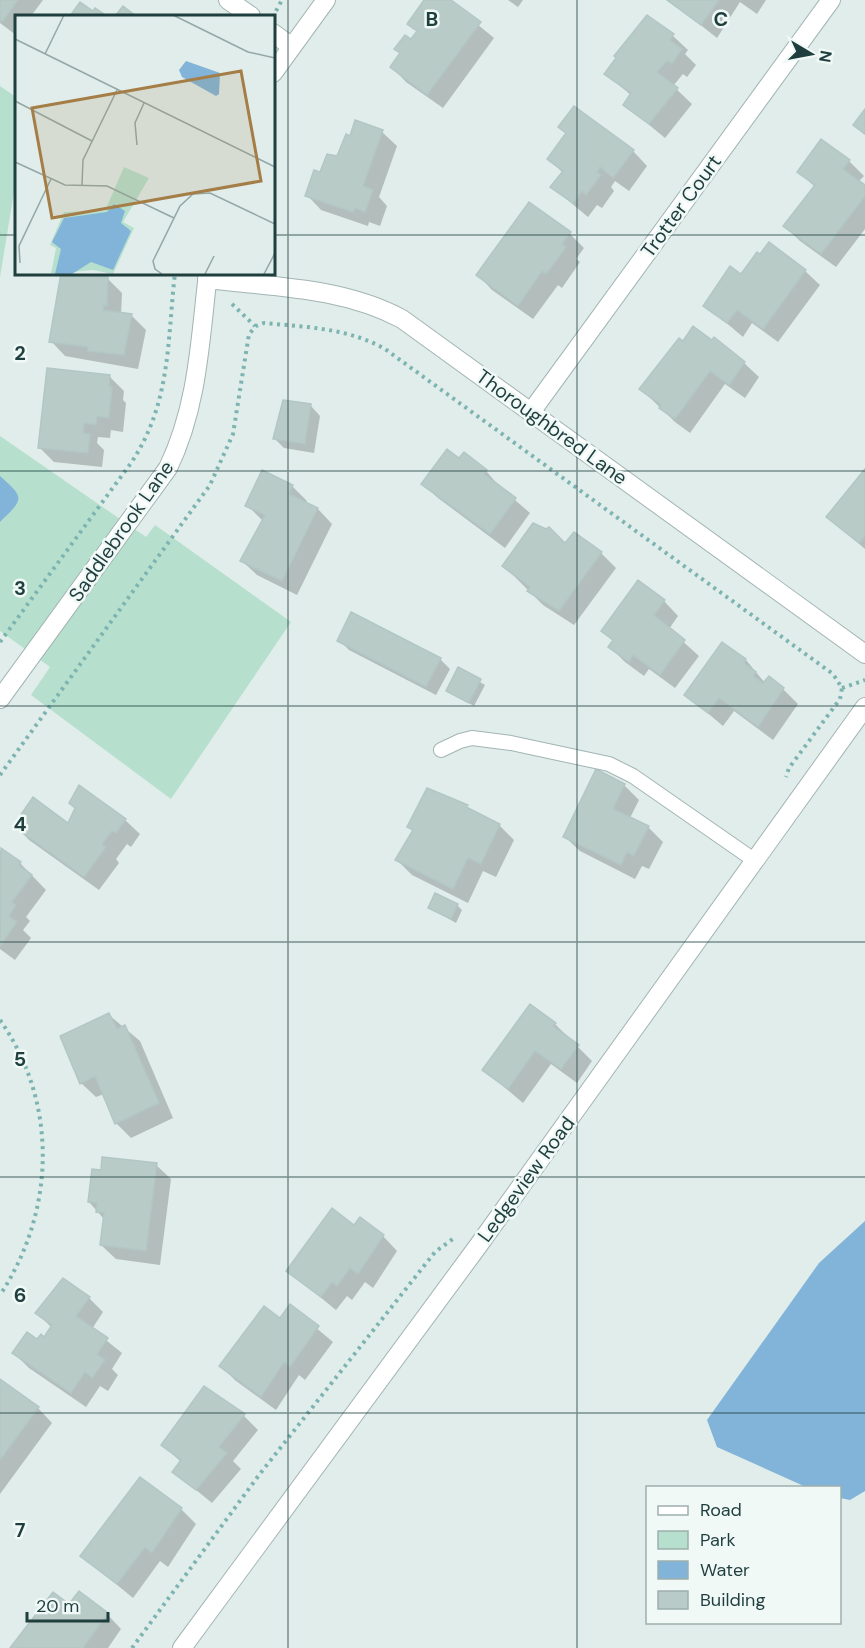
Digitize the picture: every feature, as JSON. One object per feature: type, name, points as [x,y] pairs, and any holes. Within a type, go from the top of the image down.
[{"type":"street","points":[[228,0],[250,15]]},
{"type":"street","points":[[274,72],[326,0]]},
{"type":"street","name":"Trotter Court","points":[[531,412],[831,0]]},
{"type":"street","points":[[274,34],[292,47]]},
{"type":"street","name":"Thoroughbred Lane","points":[[207,276],[338,294],[377,306],[402,319],[865,654]]},
{"type":"street","name":"Saddlebrook Lane","points":[[0,699],[168,468],[183,437],[193,404],[207,276]]},
{"type":"street","name":"Ledgeview Road","points":[[182,1648],[478,1246],[865,706]]},
{"type":"lane","points":[[441,750],[472,738],[511,743],[609,764],[633,776],[754,860]]},
{"type":"path","points":[[273,15],[282,0]]},
{"type":"path","points":[[0,642],[131,463],[150,433],[163,388],[175,274]]},
{"type":"path","points":[[0,775],[210,485],[228,451],[235,426],[249,334],[256,326],[264,323],[339,332],[366,339],[385,349],[833,674],[842,688],[840,699],[789,768],[784,783]]},
{"type":"path","points":[[842,688],[865,681]]},
{"type":"path","points":[[0,1020],[16,1047],[34,1089],[44,1150],[40,1194],[33,1229],[19,1264],[0,1295]]},
{"type":"path","points":[[132,1648],[324,1391],[435,1252],[457,1237]]},
{"type":"green space","points":[[0,86],[15,96],[15,186],[0,277]]},
{"type":"green space","points":[[0,436],[146,537],[155,525],[291,622],[171,799],[31,695],[50,667],[0,631]]},
{"type":"water","points":[[0,476],[14,490],[18,499],[0,522]]},
{"type":"water","points":[[865,1221],[865,1491],[850,1500],[841,1498],[841,1486],[804,1486],[717,1447],[707,1420],[819,1263]]},
{"type":"building","points":[[0,0],[18,0],[2,22],[0,20]]},
{"type":"building","points":[[424,0],[451,0],[481,22],[427,95],[390,67],[400,53],[394,49],[405,35],[411,39],[417,31],[407,24]]},
{"type":"building","points":[[667,0],[719,0],[701,25]]},
{"type":"building","points":[[80,2],[93,11],[95,8],[106,15],[71,15]]},
{"type":"building","points":[[123,6],[135,15],[116,15]]},
{"type":"building","points":[[647,15],[674,34],[670,40],[682,49],[672,64],[667,61],[657,72],[678,88],[649,124],[623,105],[631,93],[604,74],[616,58],[614,56]]},
{"type":"building","points":[[574,106],[634,150],[613,178],[600,167],[597,172],[601,175],[586,195],[582,191],[573,203],[550,187],[563,171],[547,159],[566,133],[558,127]]},
{"type":"building","points":[[865,109],[865,134],[853,125]]},
{"type":"building","points":[[355,120],[383,130],[363,186],[373,190],[365,212],[355,208],[353,212],[305,196],[314,170],[320,172],[327,154],[337,156],[346,134],[350,136]]},
{"type":"building","points":[[821,139],[850,160],[843,169],[865,185],[865,196],[821,254],[783,226],[815,185],[797,172]]},
{"type":"building","points":[[529,202],[571,232],[562,244],[566,247],[546,274],[542,271],[518,306],[476,275]]},
{"type":"building","points":[[769,242],[806,270],[763,329],[737,310],[727,323],[703,306],[730,266],[741,274],[757,252],[760,254]]},
{"type":"building","points":[[61,274],[108,277],[107,306],[104,305],[103,310],[132,314],[124,355],[88,351],[88,347],[49,342]]},
{"type":"building","points":[[693,326],[712,340],[714,337],[745,362],[729,385],[710,371],[675,419],[639,389],[679,338],[683,341]]},
{"type":"building","points":[[47,368],[110,375],[109,387],[112,387],[109,418],[97,416],[96,425],[84,423],[83,433],[90,434],[88,453],[38,448]]},
{"type":"building","points":[[283,400],[311,404],[305,444],[273,439]]},
{"type":"building","points":[[447,449],[459,458],[464,452],[487,470],[484,474],[516,498],[490,534],[421,484]]},
{"type":"building","points":[[865,469],[865,536],[859,543],[826,517]]},
{"type":"building","points":[[262,470],[293,485],[289,494],[318,508],[282,581],[240,561],[265,515],[245,506]]},
{"type":"building","points":[[533,523],[546,529],[549,527],[565,543],[574,532],[602,552],[559,611],[527,591],[530,587],[502,566]]},
{"type":"building","points":[[638,580],[665,600],[654,615],[685,640],[660,675],[633,655],[629,662],[608,647],[613,640],[601,631]]},
{"type":"building","points":[[351,612],[441,658],[426,687],[337,641]]},
{"type":"building","points":[[722,642],[746,659],[744,663],[756,672],[753,676],[763,683],[769,676],[784,688],[758,727],[719,698],[708,713],[684,695]]},
{"type":"building","points":[[458,667],[481,679],[469,703],[446,691]]},
{"type":"building","points":[[596,769],[625,784],[613,809],[649,826],[634,856],[627,852],[621,865],[563,837]]},
{"type":"building","points":[[79,785],[126,819],[116,833],[112,831],[102,844],[106,847],[84,877],[13,826],[33,797],[68,823],[75,808],[69,803]]},
{"type":"building","points":[[427,788],[468,805],[466,807],[500,824],[481,864],[468,858],[453,889],[395,860],[413,830],[407,827]]},
{"type":"building","points":[[1,848],[21,862],[19,865],[32,875],[12,902],[16,905],[9,916],[17,922],[0,946]]},
{"type":"building","points":[[435,893],[458,904],[451,919],[428,908]]},
{"type":"building","points":[[530,1004],[556,1023],[553,1026],[579,1045],[561,1069],[535,1051],[508,1089],[482,1070]]},
{"type":"building","points":[[109,1013],[117,1029],[125,1025],[159,1103],[115,1124],[95,1076],[80,1084],[60,1036]]},
{"type":"building","points":[[102,1157],[157,1163],[146,1251],[100,1245],[104,1213],[96,1212],[97,1203],[88,1202],[92,1169],[101,1170]]},
{"type":"building","points":[[332,1208],[354,1225],[360,1217],[384,1235],[358,1274],[350,1268],[337,1286],[332,1282],[321,1297],[286,1271]]},
{"type":"building","points":[[63,1278],[90,1297],[76,1316],[108,1338],[97,1354],[105,1360],[92,1378],[85,1372],[71,1393],[12,1353],[27,1332],[37,1339],[41,1334],[44,1337],[52,1325],[35,1313]]},
{"type":"building","points":[[290,1304],[319,1326],[290,1367],[284,1362],[261,1397],[219,1366],[264,1306],[280,1318]]},
{"type":"building","points":[[0,1379],[39,1407],[0,1460]]},
{"type":"building","points":[[204,1386],[245,1414],[219,1447],[227,1453],[196,1490],[172,1472],[181,1460],[161,1445]]},
{"type":"building","points":[[140,1477],[182,1508],[152,1553],[145,1547],[117,1584],[80,1556]]},
{"type":"building","points":[[79,1591],[108,1613],[83,1648],[10,1648],[53,1592],[69,1604]]}]
